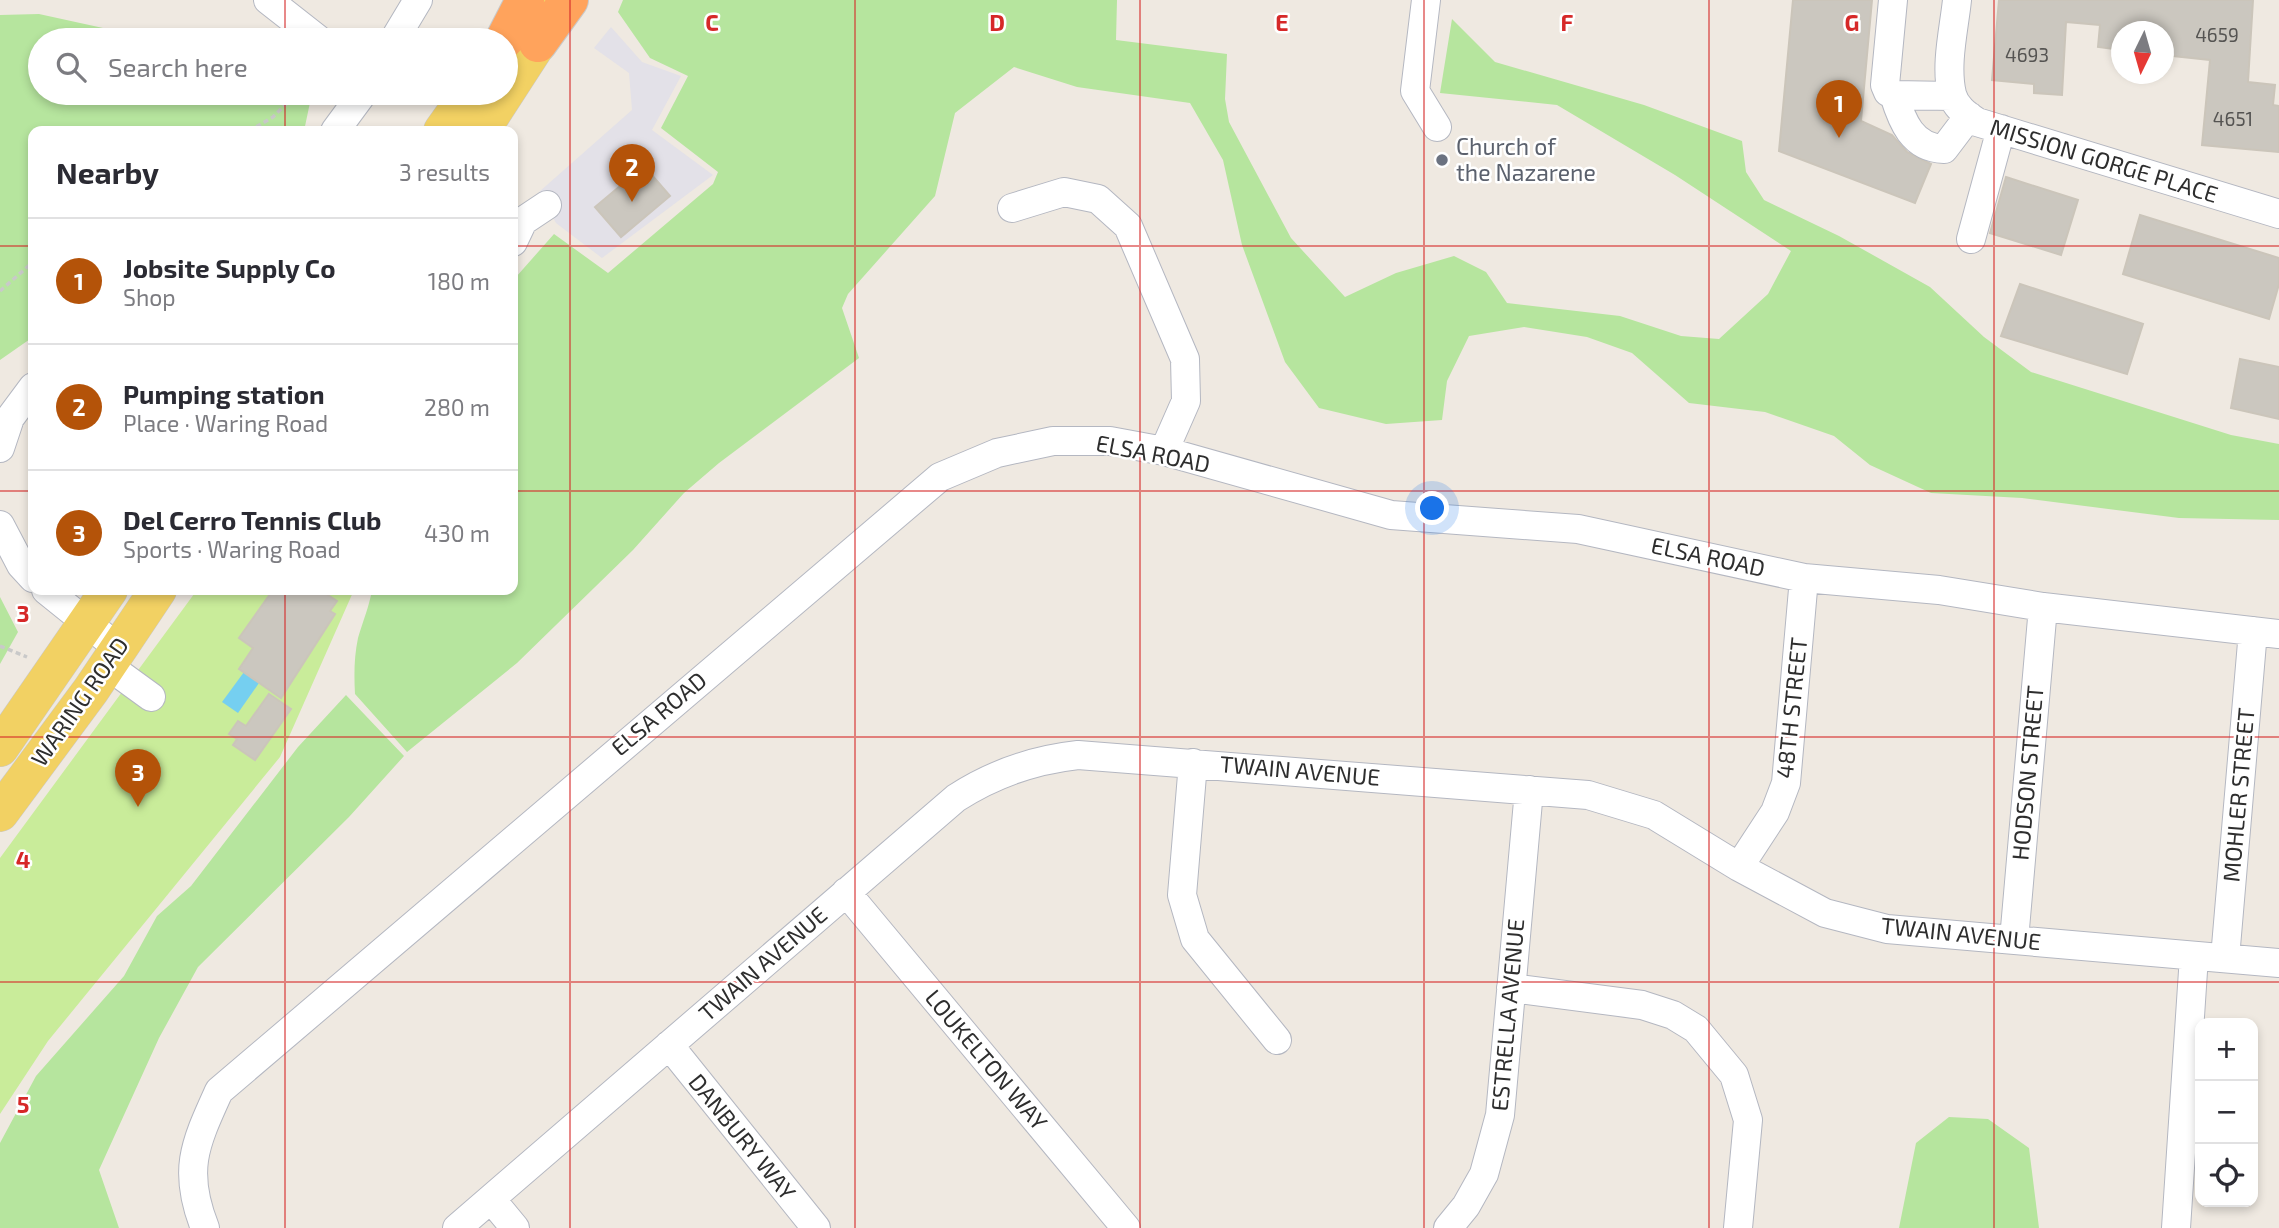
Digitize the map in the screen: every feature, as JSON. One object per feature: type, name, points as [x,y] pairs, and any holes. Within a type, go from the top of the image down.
[{"type":"highway","points":[[518,34],[527,0]]},
{"type":"highway","points":[[518,39],[569,0]]},
{"type":"main road","points":[[518,39],[558,0]]},
{"type":"main road","points":[[446,126],[460,105]]},
{"type":"main road","points":[[483,126],[491,105]]},
{"type":"main road","name":"WARING ROAD","points":[[0,748],[106,595]]},
{"type":"main road","name":"WARING ROAD","points":[[0,813],[155,595]]},
{"type":"street","points":[[268,0],[304,28]]},
{"type":"street","points":[[1426,0],[1415,91],[1437,127]]},
{"type":"street","points":[[1893,0],[1885,85],[1888,92],[1960,106]]},
{"type":"street","points":[[1894,95],[1909,130],[1926,146],[1944,149],[1960,106],[1952,49],[1957,0]]},
{"type":"street","points":[[339,126],[354,105]]},
{"type":"street","name":"MISSION GORGE PLACE","points":[[1960,106],[1977,122],[2279,214]]},
{"type":"street","points":[[1970,239],[2001,129]]},
{"type":"street","points":[[1012,208],[1063,192],[1098,199],[1128,226],[1185,359],[1185,401],[1164,451]]},
{"type":"street","points":[[518,231],[523,220],[547,205]]},
{"type":"street","points":[[0,448],[9,418],[28,393]]},
{"type":"street","name":"ELSA ROAD","points":[[205,1228],[192,1173],[195,1144],[219,1091],[940,477],[997,453],[1053,442],[1110,441],[1164,451],[1391,515],[1578,529],[1804,578],[1939,590],[2043,607],[2266,632]]},
{"type":"street","points":[[0,525],[21,565],[28,573]]},
{"type":"street","name":"48TH STREET","points":[[1739,867],[1775,812],[1786,783],[1804,578]]},
{"type":"street","points":[[52,595],[88,624],[112,657],[151,697]]},
{"type":"street","name":"HODSON STREET","points":[[2014,940],[2043,607]]},
{"type":"street","name":"MOHLER STREET","points":[[2225,958],[2266,632]]},
{"type":"street","name":"TWAIN AVENUE","points":[[457,1228],[956,798],[983,780],[1044,759],[1078,755],[1588,795],[1654,815],[1739,867],[1825,913],[1887,929],[2279,963]]},
{"type":"street","points":[[1193,763],[1182,895],[1195,939],[1277,1040]]},
{"type":"street","name":"ESTRELLA AVENUE","points":[[1448,1228],[1466,1206],[1484,1174],[1500,1115],[1529,789]]},
{"type":"street","name":"LOUKELTON WAY","points":[[846,892],[1126,1228]]},
{"type":"street","points":[[2176,1228],[2194,956]]},
{"type":"street","points":[[1511,988],[1642,1005],[1674,1015],[1696,1029],[1734,1075],[1748,1120],[1738,1228]]},
{"type":"street","name":"DANBURY WAY","points":[[668,1045],[816,1228]]},
{"type":"street","points":[[491,1199],[515,1228]]},
{"type":"path","points":[[258,126],[286,105]]},
{"type":"path","points":[[0,291],[28,266]]},
{"type":"path","points":[[0,646],[32,659]]},
{"type":"shaded area","points":[[611,27],[642,62],[681,76],[652,130],[713,175],[602,258],[556,223],[539,192],[632,110],[629,73],[594,48]]},
{"type":"green space","points":[[623,0],[1117,0],[1116,40],[1227,54],[1225,99],[1229,122],[1291,238],[1345,297],[1396,273],[1454,256],[1486,272],[1507,303],[1620,316],[1681,336],[1719,339],[1768,294],[1791,251],[1675,175],[1557,105],[1440,93],[1452,19],[1495,62],[1644,105],[1742,141],[1746,172],[1764,200],[1839,236],[1930,287],[1984,337],[2031,372],[2231,435],[2279,444],[2279,520],[2179,518],[2022,498],[1931,493],[1870,465],[1834,436],[1765,412],[1689,403],[1632,353],[1587,337],[1524,327],[1469,336],[1447,381],[1442,420],[1386,424],[1319,408],[1285,362],[1242,245],[1223,160],[1190,103],[1077,87],[1014,67],[955,113],[935,196],[848,294],[842,308],[859,358],[719,463],[684,493],[633,550],[517,663],[407,752],[355,694],[358,638],[371,595],[518,595],[518,275],[554,234],[608,273],[713,184],[718,172],[661,128],[688,76],[650,58],[618,12]]},
{"type":"green space","points":[[39,14],[103,28],[28,28],[28,105],[309,105],[305,126],[28,126],[28,340],[0,360],[0,15]]},
{"type":"green space","points":[[193,595],[352,595],[280,757],[48,1041],[0,1114],[0,858]]},
{"type":"green space","points":[[0,597],[18,632],[0,664]]},
{"type":"green space","points":[[346,695],[404,756],[349,817],[198,967],[159,1038],[99,1170],[119,1228],[0,1228],[0,1143],[36,1076],[124,976],[157,916],[191,886],[298,747]]},
{"type":"green space","points":[[1949,1117],[1988,1119],[2029,1148],[2039,1228],[1899,1228],[1916,1143]]},
{"type":"water","points":[[244,672],[259,683],[238,713],[222,702]]},
{"type":"building","points":[[1793,0],[1872,0],[1861,121],[1892,135],[1907,152],[1931,164],[1915,203],[1779,151]]},
{"type":"building","points":[[1999,0],[2253,0],[2248,82],[2275,85],[2273,105],[2279,106],[2279,152],[2202,145],[2210,60],[2174,56],[2174,21],[2111,21],[2111,49],[2098,47],[2100,25],[2066,22],[2062,95],[2034,93],[2034,84],[1992,80]]},
{"type":"building","points":[[644,166],[670,196],[621,237],[595,207]]},
{"type":"building","points":[[2006,177],[2078,200],[2061,255],[1990,233]]},
{"type":"building","points":[[2140,215],[2279,258],[2279,284],[2269,319],[2123,274]]},
{"type":"building","points":[[2020,284],[2143,324],[2127,374],[2001,336]]},
{"type":"building","points":[[2240,359],[2279,367],[2279,419],[2231,408]]},
{"type":"building","points":[[269,595],[328,595],[337,601],[330,611],[335,614],[281,698],[239,669],[253,648],[239,638]]},
{"type":"building","points":[[269,694],[291,709],[255,760],[233,745],[237,739],[229,734],[238,721],[246,726]]},
{"type":"place","name":"Jobsite Supply Co","points":[[1839,138]]},
{"type":"place","name":"Church of the Nazarene","points":[[1442,160]]},
{"type":"place","name":"Pumping station","points":[[632,202]]},
{"type":"place","name":"Del Cerro Tennis Club","points":[[138,807]]}]
